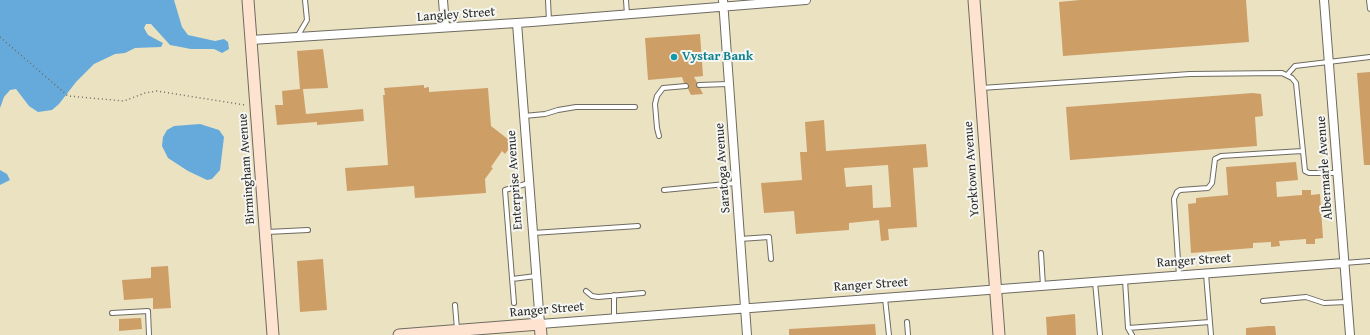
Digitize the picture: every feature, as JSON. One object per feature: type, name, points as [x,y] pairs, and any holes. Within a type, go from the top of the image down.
[{"type":"main road","name":"Birmingham Avenue","points":[[248,0],[273,335]]},
{"type":"main road","name":"Yorktown Avenue","points":[[974,0],[999,335]]},
{"type":"main road","name":"Ranger Street","points":[[399,335],[457,331],[541,330]]},
{"type":"street","points":[[443,0],[445,27]]},
{"type":"street","name":"Langley Street","points":[[251,40],[549,21],[627,15],[723,4],[806,0]]},
{"type":"street","name":"Albermarle Avenue","points":[[1324,0],[1350,335]]},
{"type":"street","name":"Saratoga Avenue","points":[[723,4],[747,335]]},
{"type":"street","name":"Enterprise Avenue","points":[[517,22],[541,330]]},
{"type":"street","name":"Ranger Street","points":[[541,330],[614,319],[1344,263]]},
{"type":"lane","points":[[297,37],[307,20],[305,0]]},
{"type":"lane","points":[[548,0],[549,21]]},
{"type":"lane","points":[[626,0],[627,15]]},
{"type":"lane","points":[[1368,0],[1370,9]]},
{"type":"lane","points":[[1287,75],[1295,66],[1370,57]]},
{"type":"lane","points":[[980,88],[1197,73],[1276,72],[1287,75],[1296,83],[1303,166],[1305,171],[1309,173],[1337,173]]},
{"type":"lane","points":[[699,85],[728,84]]},
{"type":"lane","points":[[659,136],[655,111],[657,96],[663,88],[686,86]]},
{"type":"lane","points":[[524,116],[545,114],[576,107],[635,108]]},
{"type":"lane","points":[[1179,276],[1174,199],[1177,192],[1180,190],[1208,188],[1212,183],[1214,159],[1221,156],[1302,151]]},
{"type":"lane","points":[[514,303],[505,190],[530,183]]},
{"type":"lane","points":[[664,190],[736,183]]},
{"type":"lane","points":[[533,233],[638,226]]},
{"type":"lane","points":[[266,232],[308,230]]},
{"type":"lane","points":[[740,239],[769,237],[771,259]]},
{"type":"lane","points":[[1041,253],[1043,286]]},
{"type":"lane","points":[[1344,263],[1370,261]]},
{"type":"lane","points":[[1206,274],[1211,335]]},
{"type":"lane","points":[[512,279],[537,276]]},
{"type":"lane","points":[[1125,280],[1128,328],[1132,335]]},
{"type":"lane","points":[[1095,282],[1100,335]]},
{"type":"lane","points":[[586,292],[592,296],[598,297],[642,293]]},
{"type":"lane","points":[[614,296],[614,319]]},
{"type":"lane","points":[[1263,301],[1306,297],[1324,303],[1347,302]]},
{"type":"lane","points":[[885,298],[889,335]]},
{"type":"lane","points":[[455,305],[457,331]]},
{"type":"lane","points":[[112,313],[148,311],[149,335]]},
{"type":"lane","points":[[907,322],[908,335]]},
{"type":"lane","points":[[1128,328],[1210,322]]},
{"type":"path","points":[[3,33],[0,37],[68,96],[124,101],[145,93],[157,91],[247,105]]},
{"type":"water","points":[[0,0],[174,0],[182,27],[188,35],[215,41],[224,39],[228,42],[229,49],[222,53],[214,49],[191,49],[170,45],[151,24],[146,24],[144,28],[148,35],[163,43],[161,47],[135,48],[125,53],[115,54],[94,64],[52,110],[38,112],[29,106],[16,89],[10,90],[4,97],[0,108]]},
{"type":"water","points":[[200,124],[219,130],[224,137],[220,170],[212,179],[207,180],[188,171],[168,158],[162,146],[163,137],[167,130],[174,126]]},
{"type":"water","points":[[0,170],[7,174],[10,180],[0,185]]},
{"type":"building","points":[[1080,0],[1246,0],[1249,42],[1063,56],[1059,2]]},
{"type":"building","name":"Vystar Bank","points":[[700,34],[703,76],[694,77],[697,82],[696,86],[700,88],[703,94],[691,95],[688,89],[689,84],[684,83],[682,77],[648,80],[645,38]]},
{"type":"building","points":[[323,49],[328,88],[303,89],[306,114],[363,109],[364,121],[317,125],[317,122],[277,125],[275,105],[283,105],[282,91],[300,89],[297,51]]},
{"type":"building","points":[[1370,72],[1370,165],[1364,165],[1357,73]]},
{"type":"building","points":[[424,85],[424,88],[429,87],[429,92],[488,88],[491,126],[513,143],[505,154],[502,151],[491,167],[493,168],[485,179],[486,193],[415,198],[414,186],[347,191],[345,168],[388,165],[383,95],[385,95],[384,88]]},
{"type":"building","points":[[1253,93],[1261,94],[1263,116],[1255,117],[1257,146],[1070,160],[1066,107]]},
{"type":"building","points":[[824,120],[826,151],[926,144],[928,167],[913,168],[917,227],[888,229],[889,240],[881,241],[879,220],[849,223],[849,230],[796,234],[794,211],[764,213],[761,183],[802,180],[800,152],[807,152],[805,122]],"holes":[[[888,165],[891,207],[873,208],[872,185],[846,187],[844,168]]]},
{"type":"building","points":[[1296,162],[1298,180],[1276,182],[1277,197],[1302,195],[1302,190],[1311,190],[1311,195],[1320,194],[1323,238],[1315,239],[1315,244],[1306,244],[1306,239],[1279,241],[1280,246],[1271,247],[1271,242],[1253,243],[1253,248],[1191,253],[1188,204],[1196,203],[1196,198],[1228,195],[1226,167]]},
{"type":"building","points":[[323,259],[327,310],[300,312],[297,261]]},
{"type":"building","points":[[168,266],[171,308],[153,309],[153,298],[124,300],[122,280],[151,278],[151,267]]},
{"type":"building","points":[[1075,314],[1076,335],[1047,335],[1046,317]]},
{"type":"building","points":[[141,318],[142,329],[119,331],[119,319]]},
{"type":"building","points":[[875,324],[876,335],[789,335],[789,329]]},
{"type":"building","points":[[1275,326],[1276,335],[1246,335],[1246,328]]},
{"type":"place","name":"Vystar Bank","points":[[674,57]]}]
